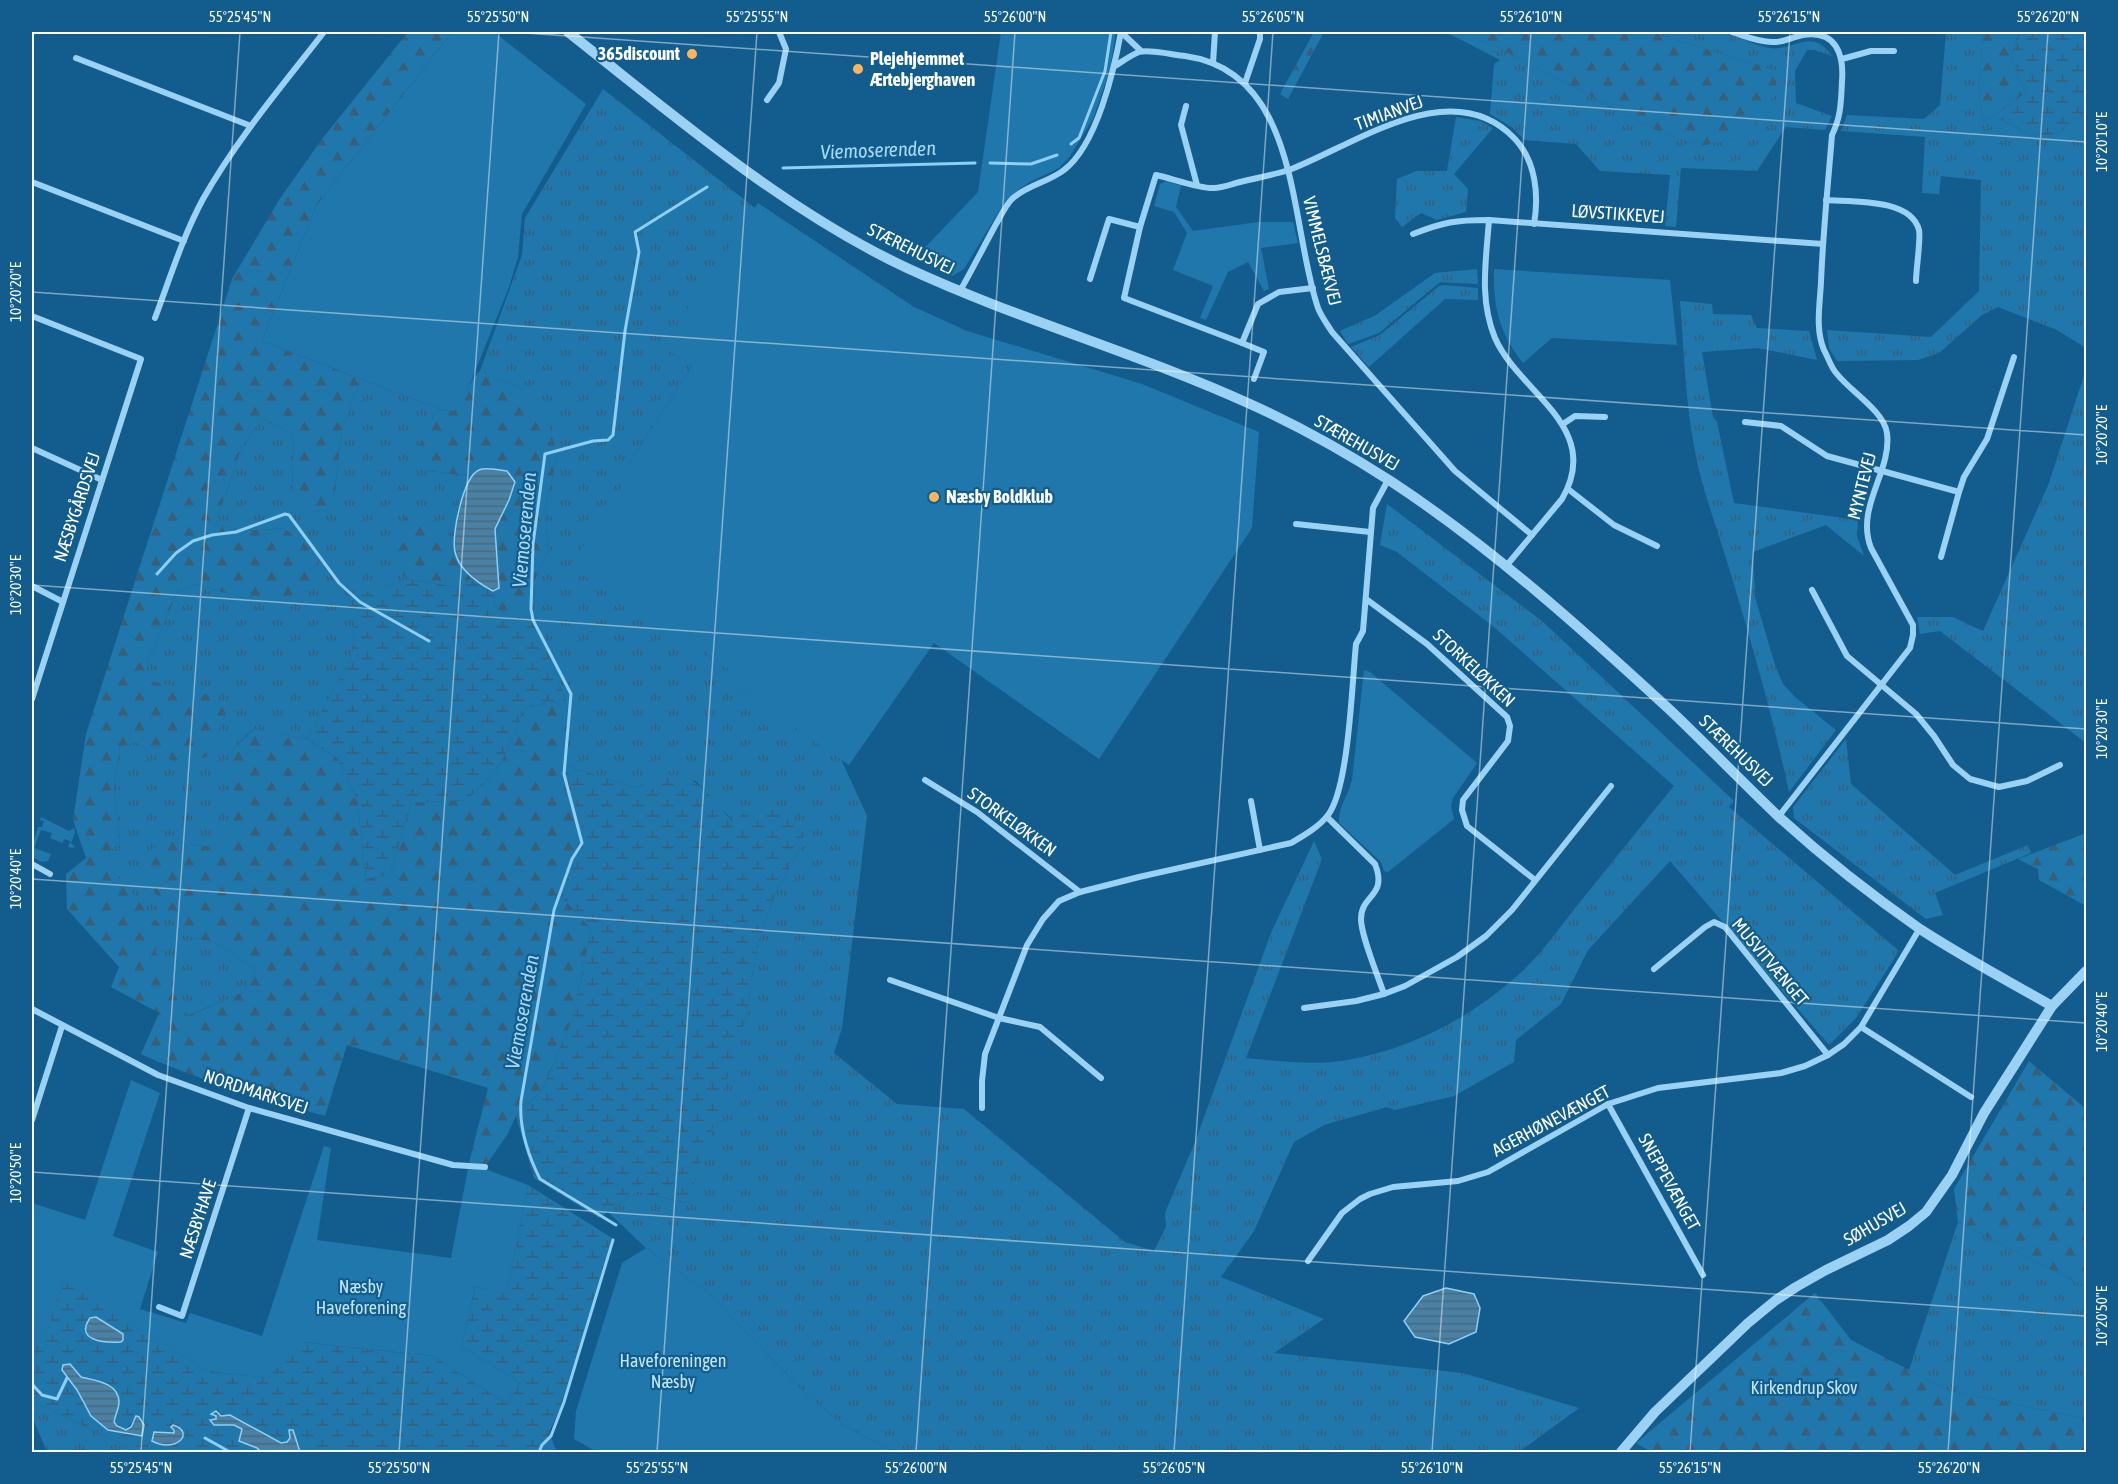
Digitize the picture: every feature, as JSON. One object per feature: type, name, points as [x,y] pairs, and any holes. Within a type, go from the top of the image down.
[{"type":"street","points":[[155,318],[202,201],[250,126],[324,32]]},
{"type":"street","name":"STÆREHUSVEJ","points":[[568,32],[723,152],[809,212],[879,254],[960,291],[1175,373],[1252,405],[1329,444],[1388,480],[1446,519],[1507,565],[1670,710],[1779,816],[1874,895],[1920,928],[2052,1006]]},
{"type":"street","points":[[767,100],[779,83],[786,49],[779,32]]},
{"type":"street","points":[[1115,66],[1141,51],[1121,32]]},
{"type":"street","points":[[960,291],[1012,200],[1063,171],[1076,159],[1089,137],[1101,108],[1115,66],[1121,32]]},
{"type":"street","points":[[1213,63],[1215,32]]},
{"type":"street","points":[[1245,83],[1260,39],[1260,32]]},
{"type":"street","points":[[1732,32],[1761,41],[1774,42],[1816,34],[1836,44],[1842,59],[1871,51],[1894,51]]},
{"type":"street","name":"VIMMELSBÆKVEJ","points":[[1141,51],[1190,57],[1213,63],[1235,74],[1265,107],[1279,140],[1287,170],[1319,310],[1332,332],[1455,471],[1532,535]]},
{"type":"street","points":[[76,58],[250,126]]},
{"type":"street","name":"MYNTEVEJ","points":[[1779,816],[1910,648],[1913,635],[1910,617],[1870,548],[1866,536],[1866,521],[1888,445],[1886,429],[1877,414],[1835,373],[1823,347],[1819,329],[1826,200],[1832,135],[1839,119],[1842,59]]},
{"type":"street","points":[[1186,106],[1181,125],[1197,185]]},
{"type":"street","name":"TIMIANVEJ","points":[[1140,227],[1156,175],[1213,188],[1287,170],[1415,115],[1439,111],[1463,112],[1485,117],[1505,129],[1518,143],[1531,166],[1536,187],[1537,208],[1534,224]]},
{"type":"street","points":[[32,182],[184,241]]},
{"type":"street","points":[[1826,200],[1892,205],[1904,210],[1919,230],[1916,281]]},
{"type":"street","points":[[1090,279],[1109,219],[1140,227],[1124,298],[1264,352],[1254,379]]},
{"type":"street","name":"LØVSTIKKEVEJ","points":[[1413,234],[1442,223],[1458,220],[1489,220],[1823,244]]},
{"type":"street","points":[[1489,220],[1484,286],[1485,303],[1492,329],[1508,358],[1563,424],[1572,451],[1572,470],[1568,489],[1507,565]]},
{"type":"street","points":[[1242,343],[1258,304],[1279,292],[1313,288]]},
{"type":"street","name":"NÆSBYGÅRDSVEJ","points":[[32,315],[141,359],[32,699]]},
{"type":"street","points":[[1941,557],[1964,477],[1987,438],[2014,357]]},
{"type":"street","points":[[1563,424],[1575,416],[1605,417]]},
{"type":"street","points":[[1745,422],[1781,426],[1827,456],[1959,492]]},
{"type":"street","points":[[32,448],[102,480]]},
{"type":"street","points":[[982,1108],[985,1054],[1027,945],[1043,919],[1059,901],[1080,892],[1138,876],[1291,843],[1327,817],[1342,782],[1356,644],[1363,631],[1373,508],[1388,480]]},
{"type":"street","points":[[1568,489],[1614,525],[1657,546]]},
{"type":"street","points":[[1296,524],[1371,532]]},
{"type":"street","points":[[32,586],[63,602]]},
{"type":"street","points":[[1812,590],[1847,656],[1882,683],[1916,714],[1953,765],[1970,779],[2000,787],[2027,780],[2060,765]]},
{"type":"street","name":"STORKELØKKEN","points":[[1366,599],[1427,644],[1507,717],[1510,726],[1509,741],[1463,800],[1462,810],[1467,826],[1535,880]]},
{"type":"street","name":"STORKELØKKEN","points":[[925,780],[977,812],[1080,892]]},
{"type":"street","points":[[1304,1008],[1345,1003],[1384,994],[1431,972],[1482,939],[1512,910],[1611,786]]},
{"type":"street","points":[[1251,801],[1260,850]]},
{"type":"street","points":[[1327,817],[1375,864],[1378,872],[1377,891],[1365,904],[1361,919],[1384,994]]},
{"type":"street","points":[[32,864],[50,874]]},
{"type":"street","name":"MUSVITVÆNGET","points":[[1654,969],[1705,927],[1714,922],[1725,927],[1828,1054]]},
{"type":"street","name":"AGERHØNEVÆNGET","points":[[1308,1261],[1342,1213],[1370,1194],[1394,1187],[1458,1181],[1488,1172],[1608,1104],[1658,1088],[1781,1073],[1805,1066],[1828,1054],[1844,1044],[1861,1027],[1920,928]]},
{"type":"street","name":"SØHUSVEJ","points":[[1621,1452],[1655,1412],[1748,1323],[1776,1300],[1826,1270],[1888,1239],[1926,1212],[1952,1174],[1984,1113],[2052,1006],[2086,970]]},
{"type":"street","points":[[890,980],[999,1018],[1040,1027],[1101,1078]]},
{"type":"street","name":"NORDMARKSVEJ","points":[[32,1009],[158,1075],[249,1108],[453,1165],[485,1167]]},
{"type":"street","points":[[32,1120],[62,1026]]},
{"type":"street","points":[[1861,1027],[1971,1097]]},
{"type":"street","name":"SNEPPEVÆNGET","points":[[1608,1104],[1703,1275]]},
{"type":"street","name":"NÆSBYHAVE","points":[[159,1307],[182,1316],[249,1108]]},
{"type":"green space","points":[[1713,31],[1727,33],[1769,48],[1787,47],[1810,41],[1824,47],[1832,56],[1807,50],[1795,71],[1796,103],[1832,116],[1825,130],[1786,127],[1757,171],[1681,168],[1676,227],[1665,226],[1670,175],[1600,171],[1576,144],[1524,140],[1513,128],[1490,114],[1494,64],[1500,60],[1446,32],[1459,32],[1499,48],[1660,132],[1699,146],[1736,139],[1774,70],[1651,32]]},
{"type":"green space","points":[[408,32],[452,32],[316,206],[262,341],[361,379],[341,434],[334,497],[322,514],[306,509],[292,494],[294,434],[262,418],[241,449],[215,525],[248,531],[284,528],[320,556],[314,585],[285,599],[250,600],[195,584],[177,592],[147,665],[147,680],[216,697],[226,713],[207,756],[185,767],[136,743],[120,746],[114,786],[120,843],[101,858],[160,925],[160,942],[155,951],[188,1016],[244,992],[256,970],[214,942],[185,936],[147,882],[143,856],[165,841],[212,847],[230,832],[231,752],[254,729],[307,739],[337,758],[357,798],[366,879],[390,875],[411,803],[466,800],[496,772],[512,741],[524,708],[565,699],[568,713],[564,765],[583,829],[561,896],[591,929],[573,1018],[542,1090],[516,1116],[507,1135],[487,1164],[469,1163],[488,1088],[347,1045],[325,1116],[209,1081],[141,1054],[159,1013],[111,987],[119,967],[67,909],[66,874],[86,858],[73,820],[86,734],[232,279],[279,200],[322,139]]},
{"type":"green space","points":[[452,32],[494,32],[586,104],[522,214],[518,257],[509,287],[462,404],[453,411],[442,410],[262,341],[316,206]]},
{"type":"green space","points":[[1001,32],[1116,32],[1110,70],[1093,119],[1070,156],[1059,168],[1028,183],[1013,194],[998,213],[964,269],[952,276],[914,259],[978,192]]},
{"type":"green space","points":[[1314,32],[1324,32],[1288,99],[1280,94]]},
{"type":"green space","points":[[1459,32],[1651,32],[1774,70],[1778,73],[1775,93],[1758,123],[1737,139],[1699,146],[1660,132],[1499,48]]},
{"type":"green space","points":[[1946,32],[1983,32],[1979,93],[1983,122],[1994,116],[2029,134],[2054,135],[2086,111],[2086,348],[2057,330],[1998,307],[1982,315],[1939,353],[1918,360],[1837,361],[1829,348],[1827,330],[1931,337],[1979,291],[1981,180],[1941,176],[1939,194],[1922,193],[1925,137],[1841,131],[1847,115],[1924,119],[1940,105]]},
{"type":"green space","points":[[1983,32],[2023,32],[2020,33],[2011,56],[2025,93],[1983,122],[1979,93]]},
{"type":"green space","points":[[2086,32],[2086,111],[2054,135],[2029,134],[1994,116],[2025,93],[2011,56],[2020,33]]},
{"type":"green space","points":[[603,89],[755,208],[663,347],[692,366],[629,463],[634,467],[739,689],[840,757],[867,816],[842,1028],[834,1053],[897,1104],[964,1109],[1125,1242],[1154,1251],[1166,1227],[1165,1213],[1195,1142],[1271,933],[1314,841],[1322,859],[1246,1058],[1334,1062],[1370,1055],[1416,1040],[1459,1019],[1479,1006],[1525,969],[1548,943],[1674,786],[1494,627],[1397,552],[1380,545],[1387,504],[1542,621],[1734,801],[1729,807],[1899,951],[1856,1018],[1829,1045],[1670,861],[1588,950],[1561,1004],[1516,1040],[1514,1062],[1454,1096],[1395,1110],[1387,1107],[1324,1125],[1294,1142],[1254,1231],[1221,1277],[1324,1319],[1274,1353],[1463,1373],[1579,1408],[1519,1452],[894,1452],[843,1425],[805,1393],[706,1291],[646,1248],[608,1212],[637,1192],[686,1203],[746,1016],[758,943],[777,890],[801,847],[752,808],[733,821],[696,781],[661,776],[636,788],[564,765],[568,713],[534,614],[535,578],[548,553],[545,509],[558,454],[522,389],[480,371],[522,255],[525,218]]},
{"type":"green space","points":[[1456,117],[1480,121],[1493,128],[1454,174],[1468,189],[1466,212],[1437,220],[1421,213],[1402,227],[1395,218],[1397,179],[1416,171],[1447,171]]},
{"type":"green space","points":[[1167,181],[1181,186],[1176,207],[1193,231],[1258,222],[1293,222],[1298,243],[1261,248],[1269,289],[1264,291],[1248,262],[1228,272],[1206,320],[1200,318],[1213,286],[1173,270],[1187,233],[1174,212],[1154,206],[1160,184]]},
{"type":"green space","name":"Næsby Boldklub","points":[[758,203],[914,307],[967,331],[1142,384],[1259,432],[1252,528],[1099,759],[934,643],[849,765],[739,689],[726,665],[570,567],[634,467],[629,463],[692,366],[662,347]]},
{"type":"green space","points":[[1477,269],[1478,284],[1440,282],[1379,333],[1348,344],[1340,331],[1376,315],[1435,273]]},
{"type":"green space","points":[[1494,269],[1670,280],[1677,345],[1552,338],[1523,363],[1508,341],[1499,319],[1496,308]]},
{"type":"green space","points":[[1439,286],[1478,288],[1478,300],[1445,299],[1369,367],[1351,347],[1380,335]]},
{"type":"green space","points":[[1680,301],[1712,304],[1713,314],[1751,315],[1757,328],[1809,331],[1817,360],[1758,348],[1702,352],[1713,417],[1717,422],[1734,503],[1858,520],[1857,536],[1864,556],[1826,525],[1753,552],[1755,597],[1783,684],[1795,697],[1836,730],[1789,792],[1760,673],[1697,460],[1687,392]]},
{"type":"green space","points":[[2086,369],[2086,743],[1940,631],[1920,634],[1917,617],[1953,617],[1983,631],[2049,483]]},
{"type":"green space","points":[[480,371],[522,389],[546,420],[558,454],[545,509],[548,553],[535,578],[534,614],[514,621],[497,608],[493,591],[499,588],[495,529],[515,482],[507,471],[484,470],[472,476],[429,471],[414,461],[430,418],[442,410],[453,411],[458,407]]},
{"type":"green space","points":[[361,379],[442,410],[430,418],[429,471],[472,476],[458,508],[455,537],[446,528],[388,547],[407,579],[348,599],[354,633],[352,655],[307,739],[253,729],[231,752],[231,832],[212,847],[165,841],[185,936],[214,942],[256,970],[244,992],[187,1016],[155,951],[101,858],[120,843],[114,786],[120,746],[136,743],[186,766],[216,697],[147,681],[147,665],[177,592],[195,584],[250,600],[284,528],[248,531],[215,525],[241,449],[262,418],[294,434],[292,494],[334,497],[341,434]]},
{"type":"green space","points":[[424,515],[446,528],[455,537],[455,553],[471,578],[460,588],[407,579],[387,547],[405,517]]},
{"type":"green space","points":[[471,578],[493,591],[497,608],[514,621],[534,614],[565,699],[524,708],[512,741],[496,772],[466,800],[411,803],[390,875],[366,879],[357,798],[337,758],[307,739],[352,655],[354,633],[347,599],[407,579],[460,588]]},
{"type":"green space","points":[[1364,670],[1370,672],[1477,763],[1453,798],[1451,806],[1454,819],[1388,872],[1384,871],[1381,862],[1339,823],[1340,812],[1352,780]]},
{"type":"green space","points":[[1846,739],[1851,784],[1955,875],[2028,845],[2031,853],[1935,893],[1943,915],[1926,919],[1794,818],[1793,807]]},
{"type":"green space","points":[[564,765],[636,788],[661,776],[683,776],[702,788],[732,821],[752,808],[772,804],[786,811],[804,834],[801,847],[777,890],[758,943],[746,1016],[712,1130],[687,1203],[637,1192],[599,1218],[534,1178],[516,1116],[542,1090],[573,1018],[591,929],[561,896],[582,829]]},
{"type":"green space","points":[[41,817],[69,831],[74,828],[75,833],[71,843],[75,847],[68,847],[70,841],[64,839],[63,843],[50,838],[52,833],[41,830],[34,848],[51,854],[48,861],[42,862],[32,857],[32,845],[38,827],[42,827],[44,821],[40,820]]},
{"type":"green space","points":[[2086,833],[2086,906],[2039,880],[2038,869],[2018,859]]},
{"type":"green space","points":[[2029,1061],[2086,1109],[2086,1287],[1958,1222],[1954,1189]]},
{"type":"green space","name":"Næsby Haveforening","points":[[131,1080],[160,1093],[113,1236],[158,1252],[140,1309],[186,1323],[190,1313],[262,1336],[324,1146],[331,1148],[317,1240],[451,1258],[469,1163],[528,1185],[507,1294],[475,1287],[462,1346],[520,1383],[507,1404],[433,1356],[302,1342],[268,1378],[207,1371],[63,1281],[45,1337],[32,1331],[32,1203],[85,1220]]},
{"type":"green space","points":[[528,1185],[612,1238],[560,1409],[549,1432],[555,1452],[300,1452],[298,1443],[290,1438],[287,1443],[281,1443],[218,1415],[216,1420],[211,1420],[242,1429],[239,1441],[261,1452],[139,1452],[32,1401],[32,1331],[45,1336],[63,1280],[207,1371],[268,1378],[301,1342],[433,1356],[507,1404],[520,1383],[462,1346],[475,1287],[507,1293]],"holes":[[[90,1318],[121,1342],[100,1341],[89,1336],[86,1326]],[[70,1364],[81,1377],[112,1388],[118,1396],[119,1405],[114,1422],[126,1430],[133,1420],[135,1436],[91,1416],[77,1390],[62,1370]]]},
{"type":"green space","points":[[1958,1222],[2086,1287],[2086,1419],[1948,1390],[1909,1370]]},
{"type":"green space","name":"Haveforeningen Næsby","points":[[646,1248],[706,1291],[805,1393],[843,1425],[894,1452],[597,1452],[574,1439],[576,1411],[622,1263]]},
{"type":"green space","name":"Kirkendrup Skov","points":[[1815,1293],[1851,1340],[1948,1390],[2086,1419],[2086,1452],[1651,1452],[1636,1443]]},
{"type":"green space","points":[[32,1401],[139,1452],[47,1452],[32,1416]]},
{"type":"shaded area","points":[[479,470],[507,471],[515,482],[495,529],[499,588],[493,591],[475,580],[465,570],[457,559],[454,544],[463,495],[468,484]]},
{"type":"shaded area","points":[[1446,1288],[1474,1294],[1480,1308],[1476,1332],[1449,1344],[1415,1337],[1404,1321],[1423,1296]]},
{"type":"shaded area","points":[[96,1317],[123,1334],[123,1340],[107,1342],[89,1336],[86,1326],[90,1318]]},
{"type":"shaded area","points":[[70,1364],[81,1377],[99,1381],[115,1390],[119,1402],[114,1422],[126,1430],[131,1427],[136,1416],[139,1417],[144,1425],[142,1436],[108,1430],[91,1416],[77,1390],[62,1370],[63,1365]]},
{"type":"shaded area","points":[[216,1411],[221,1416],[230,1415],[281,1443],[287,1442],[290,1438],[289,1430],[293,1430],[300,1452],[261,1452],[239,1441],[242,1429],[234,1425],[214,1425],[210,1420],[216,1419],[216,1416],[211,1414]]},
{"type":"shaded area","points":[[173,1425],[183,1432],[180,1440],[169,1445],[152,1441],[154,1432],[174,1433],[171,1427]]},
{"type":"waterway","name":"Viemoserenden","points":[[1071,144],[1079,138],[1105,71],[1111,32]]},
{"type":"waterway","name":"Viemoserenden","points":[[990,163],[1031,164],[1057,155]]},
{"type":"waterway","name":"Viemoserenden","points":[[783,168],[975,163]]},
{"type":"waterway","name":"Viemoserenden","points":[[616,1225],[540,1179],[528,1151],[521,1121],[521,1101],[554,910],[572,859],[582,843],[564,774],[571,694],[533,620],[531,609],[533,544],[545,454],[593,441],[608,440],[613,435],[625,331],[639,252],[635,232],[707,187]]},
{"type":"waterway","points":[[157,574],[176,553],[193,541],[212,535],[236,532],[285,514],[289,515],[339,583],[360,602],[429,641]]},
{"type":"waterway","name":"Viemoserenden","points":[[539,1452],[551,1436],[564,1402],[613,1240]]},
{"type":"waterway","points":[[32,1384],[42,1395],[57,1399],[67,1378]]},
{"type":"waterway","points":[[205,1438],[230,1452]]},
{"type":"place","name":"365discount","points":[[692,54]]},
{"type":"place","name":"Plejehjemmet Ærtebjerghaven","points":[[858,69]]},
{"type":"place","name":"Næsby Boldklub","points":[[934,497]]}]
